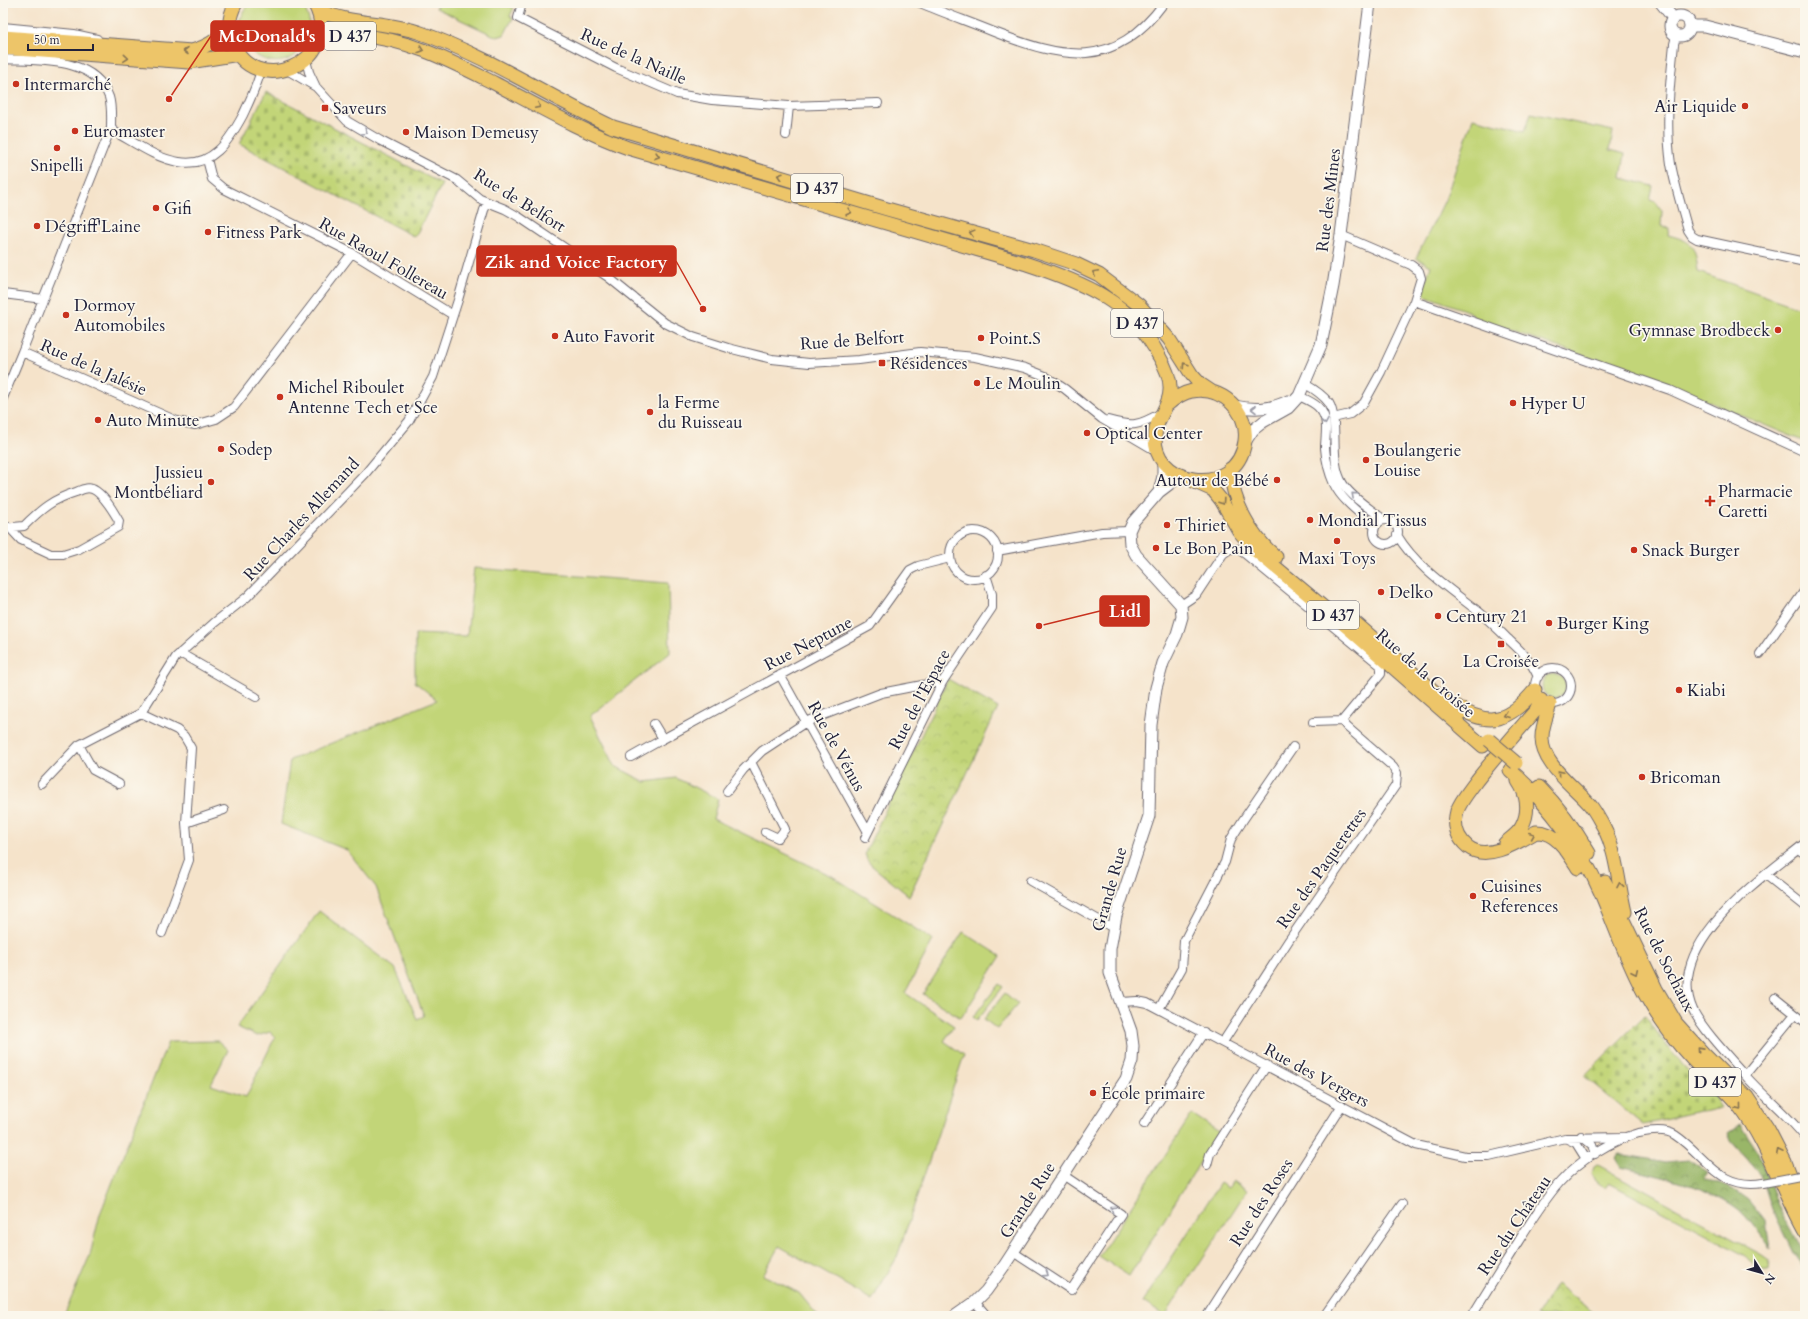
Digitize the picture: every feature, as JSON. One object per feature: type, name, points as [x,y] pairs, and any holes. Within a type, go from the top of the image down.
[{"type":"main road","points":[[233,5],[229,24],[232,40],[239,54],[246,61],[261,70],[275,72],[287,70],[306,60],[318,42],[320,31],[316,6]]},
{"type":"main road","name":"D 437","points":[[316,6],[332,16],[388,24],[420,32],[456,46],[585,114],[613,127],[886,210],[1034,250],[1076,264],[1099,275],[1139,305],[1169,339],[1192,375],[1200,384],[1212,392]]},
{"type":"main road","points":[[3,37],[135,48],[192,51],[208,46],[220,37],[229,24]]},
{"type":"main road","name":"D 437","points":[[318,42],[344,36],[360,36],[383,39],[408,46],[458,64],[585,130],[628,148],[1027,264],[1076,281],[1100,294],[1122,310],[1140,326],[1153,344],[1164,365],[1170,383],[1165,408]]},
{"type":"main road","points":[[3,48],[188,62],[239,54]]},
{"type":"main road","points":[[1191,391],[1212,392],[1226,398],[1234,406],[1244,422],[1245,442],[1242,452],[1230,469],[1219,477],[1205,480],[1186,478],[1169,468],[1160,457],[1155,432],[1165,408],[1179,396],[1191,391]]},
{"type":"main road","name":"D 437","points":[[1230,469],[1233,493],[1245,520],[1261,543],[1439,695],[1486,743],[1513,767]]},
{"type":"main road","name":"Rue de la Croisée","points":[[1186,478],[1213,490],[1221,500],[1239,531],[1255,550],[1486,743]]},
{"type":"main road","points":[[1439,695],[1468,714],[1482,719],[1494,719],[1510,714],[1523,705],[1542,698]]},
{"type":"main road","points":[[1542,698],[1536,710],[1490,764],[1465,797],[1457,811],[1456,828],[1458,835],[1463,843],[1472,850],[1484,852],[1497,850],[1536,832],[1543,832],[1559,841],[1625,937]]},
{"type":"main road","points":[[1542,698],[1542,738],[1544,753],[1590,806],[1604,826],[1612,847],[1625,937]]},
{"type":"main road","points":[[1497,850],[1522,826],[1526,815],[1527,801],[1524,789],[1513,767]]},
{"type":"main road","name":"Rue de Sochaux","points":[[1513,767],[1553,800],[1578,835],[1602,876],[1645,994],[1668,1032],[1692,1060],[1739,1105],[1758,1134],[1775,1168],[1792,1210],[1805,1232]]},
{"type":"main road","name":"Rue de Sochaux","points":[[1513,767],[1556,819],[1588,867],[1625,937],[1676,1023],[1703,1053],[1747,1097],[1768,1129],[1785,1162],[1805,1212]]},
{"type":"street","name":"Rue de la Naille","points":[[522,3],[518,18],[616,68],[678,94],[712,100],[789,106],[878,103]]},
{"type":"street","points":[[920,3],[1024,44],[1052,52],[1074,54],[1093,54],[1117,46],[1136,34],[1157,13],[1164,3]]},
{"type":"street","name":"Rue des Mines","points":[[1245,442],[1253,430],[1263,422],[1288,408],[1299,396],[1321,345],[1331,299],[1341,235],[1370,3]]},
{"type":"street","points":[[1660,3],[1673,18]]},
{"type":"street","points":[[1680,16],[1684,17],[1687,19],[1690,26],[1686,34],[1676,36],[1670,29],[1670,23],[1673,18],[1680,16]]},
{"type":"street","points":[[1690,26],[1705,26],[1805,52]]},
{"type":"street","points":[[3,27],[74,34],[135,48]]},
{"type":"street","points":[[1676,36],[1669,103],[1670,152],[1674,177],[1688,230],[1697,240],[1805,262]]},
{"type":"street","name":"Rue de la Jalésie","points":[[3,59],[58,63],[75,66],[88,72],[105,88],[109,98],[111,128],[22,352],[177,421],[195,425],[216,418],[234,407],[352,253]]},
{"type":"street","name":"Rue de Belfort","points":[[306,60],[309,72],[316,87]]},
{"type":"street","points":[[111,128],[115,132],[172,160],[192,163],[207,159],[218,152],[233,134],[253,94],[261,70]]},
{"type":"street","name":"Rue de Belfort","points":[[287,70],[316,87],[347,121],[381,141],[458,180],[480,199],[505,209],[542,232],[608,277],[665,323],[693,337],[728,348],[772,359],[809,363],[858,360],[920,352],[975,357],[1025,368],[1045,376],[1065,389],[1102,419]]},
{"type":"street","points":[[786,135],[789,106]]},
{"type":"street","name":"Rue Raoul Follereau","points":[[207,159],[212,179],[224,189],[352,253],[453,315]]},
{"type":"street","name":"Rue Charles Allemand","points":[[141,713],[176,657],[214,623],[247,597],[365,474],[409,421],[433,377],[484,210],[488,202]]},
{"type":"street","points":[[1333,418],[1350,414],[1364,402],[1381,372],[1414,301],[1421,278],[1419,271],[1411,265],[1341,235]]},
{"type":"street","points":[[3,294],[43,299]]},
{"type":"street","points":[[1414,301],[1670,390],[1805,452]]},
{"type":"street","points":[[3,398],[22,352]]},
{"type":"street","points":[[1305,384],[1318,392],[1329,404],[1333,418],[1337,468],[1343,484],[1384,520],[1388,520],[1395,524],[1398,530],[1397,535],[1391,542],[1383,544],[1376,539],[1374,532],[1375,527],[1384,520]]},
{"type":"street","points":[[1234,406],[1247,409],[1267,409],[1299,396],[1318,406],[1326,422],[1325,447],[1327,465],[1335,485],[1340,492],[1375,527]]},
{"type":"street","points":[[1102,419],[1128,425],[1144,422],[1165,408]]},
{"type":"street","points":[[1102,419],[1160,457],[1163,476],[1159,492]]},
{"type":"street","points":[[1186,478],[1159,492],[1133,522],[1129,531],[1130,544],[1136,556],[1181,605],[1196,595],[1223,554],[1230,549],[1238,550],[1245,554],[1382,666],[1381,674],[1342,720],[1313,722]]},
{"type":"street","points":[[88,488],[96,491],[109,505],[119,521],[118,527],[79,549],[63,554],[51,554],[22,540],[6,528],[24,526],[40,510],[59,497],[88,488]]},
{"type":"street","points":[[974,531],[989,537],[995,543],[997,551],[994,568],[986,576],[980,578],[966,578],[955,570],[950,558],[950,550],[954,542],[959,536],[966,532],[974,531]]},
{"type":"street","points":[[997,551],[1102,532],[1129,531]]},
{"type":"street","points":[[1397,535],[1405,548],[1441,584],[1489,620],[1531,663],[1538,677],[1542,698],[1561,703],[1568,697],[1572,688],[1572,682],[1565,672],[1560,669],[1548,669],[1531,663]]},
{"type":"street","points":[[1391,542],[1405,548]]},
{"type":"street","name":"Rue Neptune","points":[[631,757],[870,626],[910,570],[918,566],[950,558]]},
{"type":"street","name":"Rue de l'Espace","points":[[866,835],[943,681],[992,608],[992,594],[986,576]]},
{"type":"street","points":[[1760,654],[1805,590]]},
{"type":"street","name":"Grande Rue","points":[[954,1316],[975,1302],[986,1291],[1126,1079],[1132,1061],[1133,1046],[1131,1031],[1110,973],[1109,963],[1113,928],[1149,816],[1153,707],[1163,663],[1182,617],[1181,605]]},
{"type":"street","points":[[180,653],[256,697]]},
{"type":"street","points":[[1538,677],[1548,669]]},
{"type":"street","name":"Rue de Vénus","points":[[780,675],[866,835]]},
{"type":"street","points":[[727,791],[762,751],[806,722],[881,693],[943,681]]},
{"type":"street","points":[[42,784],[79,745],[141,713],[177,730],[184,736],[191,748],[186,823],[189,860],[162,933]]},
{"type":"street","name":"Rue des Paquerettes","points":[[1223,1042],[1289,940],[1396,785],[1397,773],[1393,767],[1347,727],[1342,720]]},
{"type":"street","points":[[654,724],[663,739]]},
{"type":"street","points":[[79,745],[93,770],[119,784]]},
{"type":"street","points":[[1159,1009],[1182,968],[1184,941],[1225,862],[1232,839],[1243,820],[1293,747]]},
{"type":"street","points":[[752,762],[785,829],[778,838],[765,832]]},
{"type":"street","points":[[186,823],[224,810]]},
{"type":"street","points":[[1805,843],[1742,895],[1714,924],[1701,942],[1692,959],[1688,973],[1688,992],[1693,1010],[1710,1034],[1745,1075],[1805,1137]]},
{"type":"street","points":[[1798,849],[1805,854]]},
{"type":"street","points":[[1766,875],[1805,906]]},
{"type":"street","points":[[1030,881],[1113,928]]},
{"type":"street","points":[[1775,998],[1805,1022]]},
{"type":"street","name":"Rue des Vergers","points":[[1121,1002],[1136,1001],[1147,1003],[1416,1145],[1465,1156],[1489,1156],[1565,1138],[1581,1136],[1626,1137]]},
{"type":"street","points":[[1745,1075],[1795,1014]]},
{"type":"street","points":[[1144,1124],[1204,1032]]},
{"type":"street","points":[[1207,1165],[1210,1154],[1267,1065]]},
{"type":"street","name":"Rue des Roses","points":[[1207,1316],[1342,1105]]},
{"type":"street","name":"Rue du Château","points":[[1472,1316],[1550,1194],[1561,1181],[1586,1160],[1626,1137],[1644,1132],[1660,1131],[1673,1133],[1696,1150],[1716,1172],[1741,1184],[1763,1183],[1805,1175]]},
{"type":"street","points":[[1581,1136],[1592,1145],[1595,1154]]},
{"type":"street","points":[[1565,1138],[1576,1143],[1586,1160]]},
{"type":"street","points":[[1013,1252],[1071,1290],[1121,1214],[1063,1175]]},
{"type":"street","points":[[1324,1316],[1402,1204]]},
{"type":"street","points":[[975,1302],[987,1316]]},
{"type":"green space","points":[[250,3],[300,3],[303,6],[309,19],[310,28],[308,37],[297,53],[283,61],[269,61],[256,55],[245,45],[240,32],[241,17]]},
{"type":"green space","points":[[438,3],[504,3],[514,8],[510,16],[513,18],[504,35],[497,37],[436,8]]},
{"type":"green space","points":[[266,92],[442,184],[415,237],[239,144]]},
{"type":"green space","points":[[1531,113],[1613,131],[1610,150],[1625,154],[1621,178],[1653,186],[1650,200],[1656,202],[1662,211],[1661,226],[1669,228],[1668,235],[1684,240],[1692,246],[1696,256],[1698,272],[1805,310],[1805,442],[1669,385],[1474,318],[1470,312],[1421,294],[1431,266],[1416,258],[1445,200],[1473,118],[1525,131]]},
{"type":"green space","points":[[474,568],[668,583],[670,653],[590,716],[615,766],[645,782],[676,778],[718,799],[713,819],[832,876],[933,940],[905,993],[954,1026],[944,1041],[964,1055],[897,1257],[872,1300],[779,1246],[763,1275],[799,1293],[818,1316],[70,1316],[65,1313],[90,1255],[100,1214],[168,1042],[218,1041],[228,1050],[211,1085],[246,1097],[275,1037],[270,1032],[257,1036],[237,1027],[319,911],[395,968],[417,1019],[424,1016],[376,887],[347,850],[281,824],[290,760],[437,700],[415,682],[415,634],[467,636]]},
{"type":"green space","points":[[1554,674],[1559,675],[1565,681],[1565,691],[1559,697],[1554,698],[1549,697],[1543,691],[1542,686],[1543,681],[1549,675]]},
{"type":"green space","points":[[948,679],[998,708],[909,896],[871,865],[867,860],[865,853]]},
{"type":"green space","points":[[963,932],[1001,956],[961,1018],[923,994]]},
{"type":"green space","points":[[999,984],[1003,987],[977,1020],[973,1017]]},
{"type":"green space","points":[[1005,993],[1018,1004],[997,1029],[984,1019]]},
{"type":"green space","points":[[1645,1015],[1672,1052],[1713,1095],[1721,1107],[1643,1125],[1584,1076]]},
{"type":"green space","points":[[1192,1114],[1219,1132],[1129,1276],[1099,1256]]},
{"type":"green space","points":[[1740,1124],[1757,1150],[1779,1207],[1799,1246],[1805,1253],[1805,1270],[1793,1253],[1772,1209],[1761,1175],[1731,1141],[1728,1132]]},
{"type":"green space","points":[[1619,1154],[1666,1162],[1689,1160],[1708,1172],[1704,1178],[1734,1190],[1748,1200],[1766,1222],[1770,1249],[1743,1213],[1730,1204],[1701,1189],[1621,1167],[1615,1157]]},
{"type":"green space","points":[[1598,1165],[1762,1255],[1769,1260],[1768,1270],[1761,1270],[1746,1256],[1609,1183],[1605,1188],[1596,1181],[1592,1173],[1594,1167]]},
{"type":"green space","points":[[1233,1181],[1247,1190],[1165,1316],[1143,1302],[1220,1183],[1228,1188]]},
{"type":"green space","points":[[1556,1284],[1598,1316],[1536,1316]]},
{"type":"place","name":"Intermarché","points":[[16,84]]},
{"type":"place","name":"McDonald's","points":[[169,99]]},
{"type":"place","name":"Air Liquide","points":[[1745,106]]},
{"type":"place","name":"Saveurs","points":[[325,108]]},
{"type":"place","name":"Euromaster","points":[[75,131]]},
{"type":"place","name":"Maison Demeusy","points":[[406,132]]},
{"type":"place","name":"Snipelli","points":[[57,148]]},
{"type":"place","name":"Gifi","points":[[156,208]]},
{"type":"place","name":"Dégriff'Laine","points":[[37,226]]},
{"type":"place","name":"Fitness Park","points":[[208,232]]},
{"type":"place","name":"Zik and Voice Factory","points":[[703,309]]},
{"type":"place","name":"Dormoy Automobiles","points":[[66,315]]},
{"type":"place","name":"Gymnase Brodbeck","points":[[1778,330]]},
{"type":"place","name":"Auto Favorit","points":[[555,336]]},
{"type":"place","name":"Point.S","points":[[981,338]]},
{"type":"place","name":"Résidences","points":[[882,363]]},
{"type":"place","name":"Le Moulin","points":[[977,383]]},
{"type":"place","name":"Michel Riboulet Antenne Tech et Sce","points":[[280,397]]},
{"type":"place","name":"Hyper U","points":[[1513,403]]},
{"type":"place","name":"la Ferme du Ruisseau","points":[[650,412]]},
{"type":"place","name":"Auto Minute","points":[[98,420]]},
{"type":"place","name":"Optical Center","points":[[1087,433]]},
{"type":"place","name":"Sodep","points":[[221,449]]},
{"type":"place","name":"Boulangerie Louise","points":[[1366,460]]},
{"type":"place","name":"Autour de Bébé","points":[[1277,480]]},
{"type":"place","name":"Jussieu Montbéliard","points":[[211,482]]},
{"type":"place","name":"Pharmacie Caretti","points":[[1710,501]]},
{"type":"place","name":"Mondial Tissus","points":[[1310,520]]},
{"type":"place","name":"Thiriet","points":[[1167,525]]},
{"type":"place","name":"Maxi Toys","points":[[1337,541]]},
{"type":"place","name":"Le Bon Pain","points":[[1156,548]]},
{"type":"place","name":"Snack Burger","points":[[1634,550]]},
{"type":"place","name":"Delko","points":[[1381,592]]},
{"type":"place","name":"Century 21","points":[[1438,616]]},
{"type":"place","name":"Burger King","points":[[1549,623]]},
{"type":"place","name":"Lidl","points":[[1039,626]]},
{"type":"place","name":"La Croisée","points":[[1501,644]]},
{"type":"place","name":"Kiabi","points":[[1679,690]]},
{"type":"place","name":"Bricoman","points":[[1642,777]]},
{"type":"place","name":"Cuisines References","points":[[1473,896]]},
{"type":"place","name":"École primaire","points":[[1093,1093]]}]
